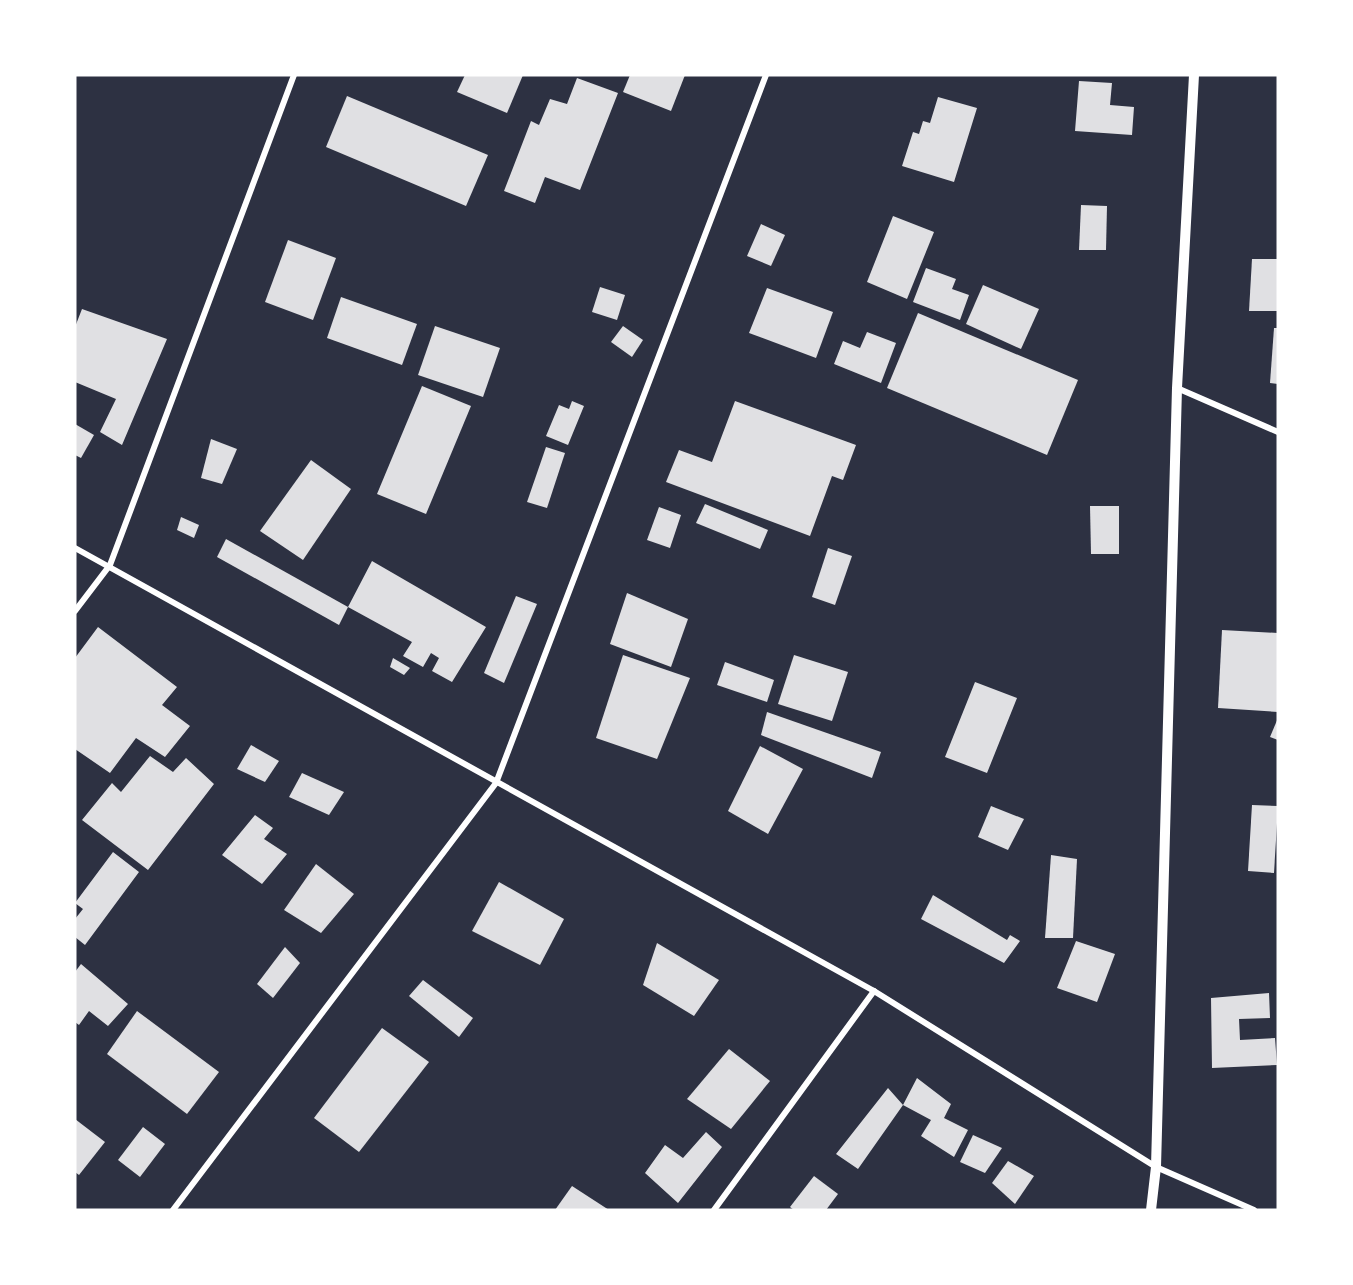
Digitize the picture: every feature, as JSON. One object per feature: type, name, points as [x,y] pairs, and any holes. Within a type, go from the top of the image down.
[{"type":"street","points":[[75,611],[110,565],[294,75]]},
{"type":"street","points":[[173,1210],[496,783],[766,75]]},
{"type":"street","points":[[1152,1210],[1156,1167],[1177,388],[1194,75]]},
{"type":"street","points":[[1177,388],[1278,432]]},
{"type":"street","points":[[75,548],[110,565],[496,783],[874,991],[1156,1167],[1254,1210]]},
{"type":"street","points":[[714,1210],[874,991]]},
{"type":"building","points":[[465,75],[523,75],[507,113],[457,92]]},
{"type":"building","points":[[630,75],[685,75],[671,111],[623,92]]},
{"type":"building","points":[[577,78],[618,93],[580,190],[545,177],[535,203],[504,191],[531,121],[539,125],[550,99],[567,104]]},
{"type":"building","points":[[1079,81],[1112,83],[1110,105],[1134,107],[1132,135],[1075,131]]},
{"type":"building","points":[[347,96],[488,155],[466,206],[326,147]]},
{"type":"building","points":[[938,97],[977,108],[954,182],[902,166],[913,132],[919,134],[923,121],[930,123]]},
{"type":"building","points":[[1081,205],[1107,206],[1106,250],[1079,250]]},
{"type":"building","points":[[893,216],[934,232],[907,299],[867,282]]},
{"type":"building","points":[[761,224],[785,235],[771,266],[747,256]]},
{"type":"building","points":[[288,240],[336,258],[313,320],[265,302]]},
{"type":"building","points":[[1252,259],[1278,259],[1278,311],[1249,311]]},
{"type":"building","points":[[926,268],[956,279],[952,289],[969,295],[960,320],[913,302]]},
{"type":"building","points":[[983,285],[1039,309],[1021,349],[966,324]]},
{"type":"building","points":[[600,287],[625,295],[617,320],[592,312]]},
{"type":"building","points":[[767,288],[833,312],[816,358],[749,333]]},
{"type":"building","points":[[341,297],[417,324],[402,365],[327,338]]},
{"type":"building","points":[[82,309],[167,339],[122,445],[100,432],[116,399],[75,382],[75,327]]},
{"type":"building","points":[[918,313],[1078,380],[1047,455],[887,388]]},
{"type":"building","points":[[435,326],[500,348],[483,397],[418,375]]},
{"type":"building","points":[[623,326],[643,340],[632,357],[611,342]]},
{"type":"building","points":[[1274,328],[1278,328],[1278,384],[1270,383]]},
{"type":"building","points":[[867,332],[896,343],[881,383],[834,364],[843,341],[860,348]]},
{"type":"building","points":[[422,386],[471,406],[426,514],[377,494]]},
{"type":"building","points":[[572,401],[584,406],[568,445],[546,436],[559,405],[569,409]]},
{"type":"building","points":[[735,401],[856,445],[843,480],[832,476],[810,536],[666,482],[679,450],[712,462]]},
{"type":"building","points":[[75,424],[94,435],[81,458],[75,455]]},
{"type":"building","points":[[211,439],[237,449],[222,484],[201,478]]},
{"type":"building","points":[[546,447],[565,453],[547,508],[527,502]]},
{"type":"building","points":[[311,460],[351,489],[303,560],[260,531]]},
{"type":"building","points":[[705,504],[768,530],[760,549],[696,523]]},
{"type":"building","points":[[1090,506],[1119,506],[1119,554],[1091,554]]},
{"type":"building","points":[[659,507],[681,515],[670,548],[647,540]]},
{"type":"building","points":[[181,517],[199,525],[194,538],[177,530]]},
{"type":"building","points":[[226,539],[348,607],[339,625],[217,557]]},
{"type":"building","points":[[828,548],[852,556],[835,605],[812,597]]},
{"type":"building","points":[[372,561],[486,627],[452,682],[432,671],[439,658],[431,653],[423,667],[403,656],[412,642],[348,607]]},
{"type":"building","points":[[627,593],[688,619],[671,667],[610,644]]},
{"type":"building","points":[[516,596],[537,604],[504,683],[484,673]]},
{"type":"building","points":[[98,627],[177,687],[162,705],[190,726],[165,757],[136,738],[110,773],[75,749],[75,658]]},
{"type":"building","points":[[1222,630],[1278,633],[1278,712],[1218,708]]},
{"type":"building","points":[[623,655],[690,678],[657,759],[596,738]]},
{"type":"building","points":[[794,655],[848,672],[832,721],[778,704]]},
{"type":"building","points":[[393,658],[410,668],[404,675],[390,667]]},
{"type":"building","points":[[725,662],[774,680],[767,702],[717,685]]},
{"type":"building","points":[[975,682],[1017,698],[987,773],[945,757]]},
{"type":"building","points":[[767,712],[881,752],[872,778],[761,735]]},
{"type":"building","points":[[1278,718],[1278,740],[1270,737]]},
{"type":"building","points":[[251,745],[279,761],[265,782],[237,769]]},
{"type":"building","points":[[760,746],[803,769],[768,834],[728,811]]},
{"type":"building","points":[[150,756],[173,772],[186,758],[214,784],[148,870],[82,820],[112,783],[121,792]]},
{"type":"building","points":[[302,773],[344,792],[329,815],[289,797]]},
{"type":"building","points":[[1252,805],[1278,806],[1274,873],[1248,871]]},
{"type":"building","points":[[991,806],[1024,819],[1008,850],[978,837]]},
{"type":"building","points":[[255,815],[273,828],[264,839],[287,854],[262,884],[222,855]]},
{"type":"building","points":[[113,852],[139,872],[85,945],[75,937],[75,919],[83,909],[75,903]]},
{"type":"building","points":[[1051,855],[1077,859],[1073,938],[1045,938]]},
{"type":"building","points":[[316,864],[354,894],[321,933],[284,910]]},
{"type":"building","points":[[499,882],[564,919],[540,965],[472,931]]},
{"type":"building","points":[[933,895],[1007,940],[1010,935],[1020,941],[1004,963],[921,919]]},
{"type":"building","points":[[1076,941],[1115,954],[1097,1002],[1057,988]]},
{"type":"building","points":[[657,943],[719,980],[694,1016],[643,985]]},
{"type":"building","points":[[285,947],[300,963],[273,998],[257,984]]},
{"type":"building","points":[[81,964],[128,1004],[108,1026],[89,1011],[79,1025],[75,1022],[75,972]]},
{"type":"building","points":[[423,980],[473,1018],[459,1037],[409,996]]},
{"type":"building","points":[[1269,993],[1270,1018],[1239,1019],[1240,1040],[1275,1038],[1277,1065],[1212,1068],[1211,998]]},
{"type":"building","points":[[137,1011],[219,1072],[187,1114],[107,1054]]},
{"type":"building","points":[[382,1028],[429,1062],[359,1152],[314,1118]]},
{"type":"building","points":[[729,1049],[770,1081],[731,1129],[687,1099]]},
{"type":"building","points":[[917,1078],[951,1104],[944,1118],[968,1130],[954,1157],[921,1136],[931,1120],[903,1105]]},
{"type":"building","points":[[888,1088],[903,1105],[858,1169],[836,1154]]},
{"type":"building","points":[[75,1119],[105,1142],[79,1175],[75,1172]]},
{"type":"building","points":[[143,1127],[165,1144],[140,1177],[118,1160]]},
{"type":"building","points":[[706,1132],[722,1147],[678,1203],[645,1173],[665,1145],[683,1158]]},
{"type":"building","points":[[973,1135],[1002,1148],[985,1173],[960,1162]]},
{"type":"building","points":[[1008,1161],[1034,1176],[1015,1204],[992,1183]]},
{"type":"building","points":[[814,1176],[838,1194],[826,1210],[794,1210],[790,1207]]},
{"type":"building","points":[[572,1186],[609,1210],[555,1210]]}]
